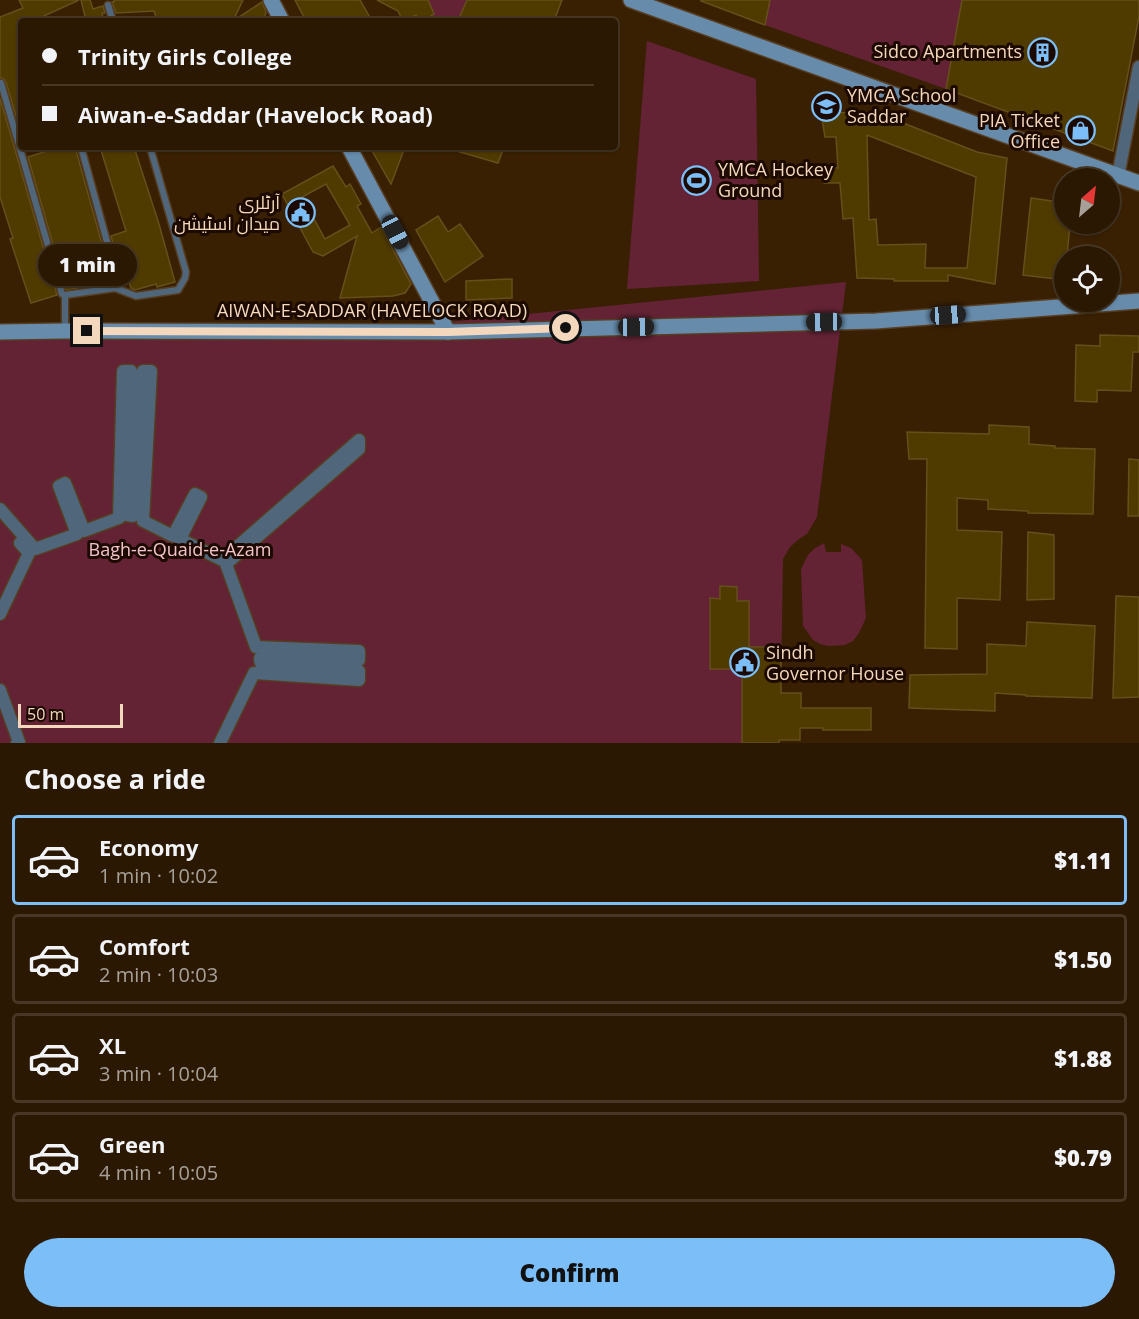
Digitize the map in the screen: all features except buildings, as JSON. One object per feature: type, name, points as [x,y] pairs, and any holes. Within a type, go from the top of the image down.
[{"type":"main road","points":[[271,0],[280,18]]},
{"type":"main road","points":[[631,0],[1096,168]]},
{"type":"main road","points":[[352,150],[448,332]]},
{"type":"main road","points":[[1120,177],[1139,183]]},
{"type":"main road","name":"AIWAN-E-SADDAR (HAVELOCK ROAD)","points":[[0,332],[64,330],[448,332],[876,321],[1139,302]]},
{"type":"street","points":[[1120,168],[1139,67]]},
{"type":"street","points":[[0,509],[34,549],[76,534],[59,486],[65,483],[84,531],[119,518],[123,371],[131,371],[127,515],[133,516],[137,510],[142,371],[151,371],[142,521],[173,536],[195,494],[201,497],[180,539],[222,560],[359,440],[359,449],[226,564],[256,647],[359,651],[359,660],[265,654],[261,656],[260,663],[264,666],[359,671],[359,681],[254,673],[220,743]]},
{"type":"street","points":[[0,520],[28,553],[0,614]]},
{"type":"street","points":[[0,690],[19,742],[17,743]]},
{"type":"lane","points":[[108,5],[112,18]]},
{"type":"lane","points":[[1,83],[18,142]]},
{"type":"lane","points":[[20,150],[61,292],[65,295],[64,330]]},
{"type":"lane","points":[[82,150],[120,290]]},
{"type":"lane","points":[[65,295],[115,288],[136,296],[178,290],[186,272],[151,150]]},
{"type":"green space","points":[[428,0],[467,0],[459,18],[428,18],[434,14]]},
{"type":"green space","points":[[770,0],[962,0],[946,89],[765,25]]},
{"type":"green space","name":"YMCA Hockey Ground","points":[[647,41],[756,79],[759,281],[627,289]]},
{"type":"green space","name":"Bagh-e-Quaid-e-Azam","points":[[846,282],[817,517],[807,534],[790,547],[783,559],[780,743],[0,743],[0,335],[358,331]]},
{"type":"green space","points":[[824,543],[826,552],[841,552],[841,544],[851,548],[862,560],[866,618],[853,641],[845,645],[820,644],[813,640],[803,626],[801,569],[808,555]]},
{"type":"place","name":"Sidco Apartments","points":[[1043,52]]},
{"type":"place","name":"YMCA School Saddar","points":[[826,106]]},
{"type":"place","name":"PIA Ticket Office","points":[[1081,131]]},
{"type":"place","name":"YMCA Hockey Ground","points":[[697,180]]},
{"type":"place","name":"آرٹلری میدان اسٹیشن","points":[[301,213]]},
{"type":"place","name":"Sindh Governor House","points":[[745,663]]},
{"type":"route","points":[[87,331],[448,332],[566,328]]}]
